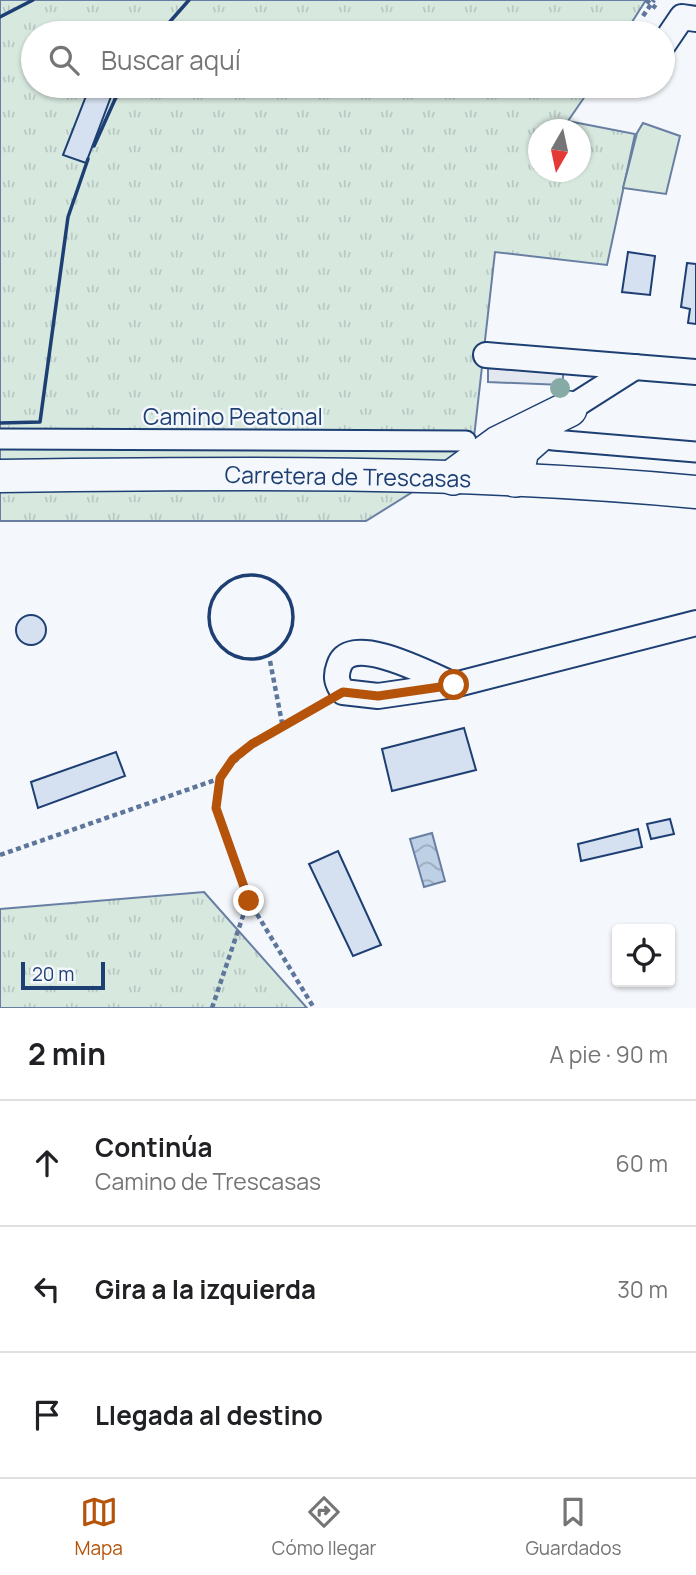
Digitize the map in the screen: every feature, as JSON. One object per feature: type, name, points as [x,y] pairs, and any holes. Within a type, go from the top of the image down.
[{"type":"main road","points":[[453,477],[498,444],[569,409]]},
{"type":"main road","points":[[515,479],[521,450],[569,409]]},
{"type":"street","points":[[675,28],[682,17],[696,19]]},
{"type":"street","points":[[486,355],[696,372]]},
{"type":"street","points":[[569,409],[635,367]]},
{"type":"street","name":"Camino Peatonal","points":[[0,439],[466,441]]},
{"type":"street","points":[[552,440],[696,452]]},
{"type":"street","name":"Carretera de Trescasas","points":[[0,476],[453,477],[696,492]]},
{"type":"street","points":[[454,685],[377,654],[361,652],[349,653],[340,661],[337,682],[343,692],[378,696],[454,685],[696,622]]},
{"type":"path","points":[[643,16],[654,0]]},
{"type":"path","points":[[270,661],[283,728]]},
{"type":"path","points":[[314,1008],[249,901],[216,808],[220,778],[233,759],[252,744],[343,692]]},
{"type":"path","points":[[0,855],[220,778]]},
{"type":"path","points":[[212,1008],[249,901]]},
{"type":"green space","points":[[0,0],[646,0],[633,21],[21,21],[21,98],[584,98],[569,119],[528,119],[528,182],[591,182],[591,125],[635,134],[607,265],[495,252],[472,455],[366,521],[0,521]]},
{"type":"green space","points":[[643,123],[680,136],[666,194],[623,188],[637,133]]},
{"type":"green space","points":[[204,892],[307,1008],[0,1008],[0,909]]},
{"type":"shaded area","points":[[488,368],[563,371],[563,385],[488,382]]},
{"type":"water","points":[[432,833],[445,881],[424,887],[410,839]]},
{"type":"building","points":[[85,98],[110,98],[86,163],[63,155]]},
{"type":"building","points":[[628,252],[655,256],[650,295],[622,292]]},
{"type":"building","points":[[687,263],[696,264],[696,324],[688,323],[690,309],[681,307]]},
{"type":"building","points":[[31,615],[41,620],[46,630],[41,640],[31,645],[21,640],[16,630],[21,620]]},
{"type":"building","points":[[464,728],[476,770],[392,791],[382,749]]},
{"type":"building","points":[[116,752],[125,776],[38,808],[31,782]]},
{"type":"building","points":[[670,819],[674,834],[651,839],[647,824]]},
{"type":"building","points":[[638,829],[642,847],[581,861],[578,844]]},
{"type":"building","points":[[338,851],[381,945],[353,956],[309,864]]},
{"type":"wall","points":[[0,17],[33,0]]},
{"type":"wall","points":[[171,21],[189,0]]},
{"type":"wall","points":[[94,146],[116,98]]},
{"type":"wall","points":[[0,423],[40,422],[68,217],[88,159]]},
{"type":"wall","points":[[251,575],[267,578],[281,587],[290,601],[293,617],[290,633],[281,647],[267,656],[251,659],[235,656],[221,647],[212,633],[209,617],[212,601],[221,587],[235,578],[251,575]]},
{"type":"route","points":[[249,901],[216,808],[220,778],[233,759],[252,744],[343,692],[378,696],[454,685]]}]
